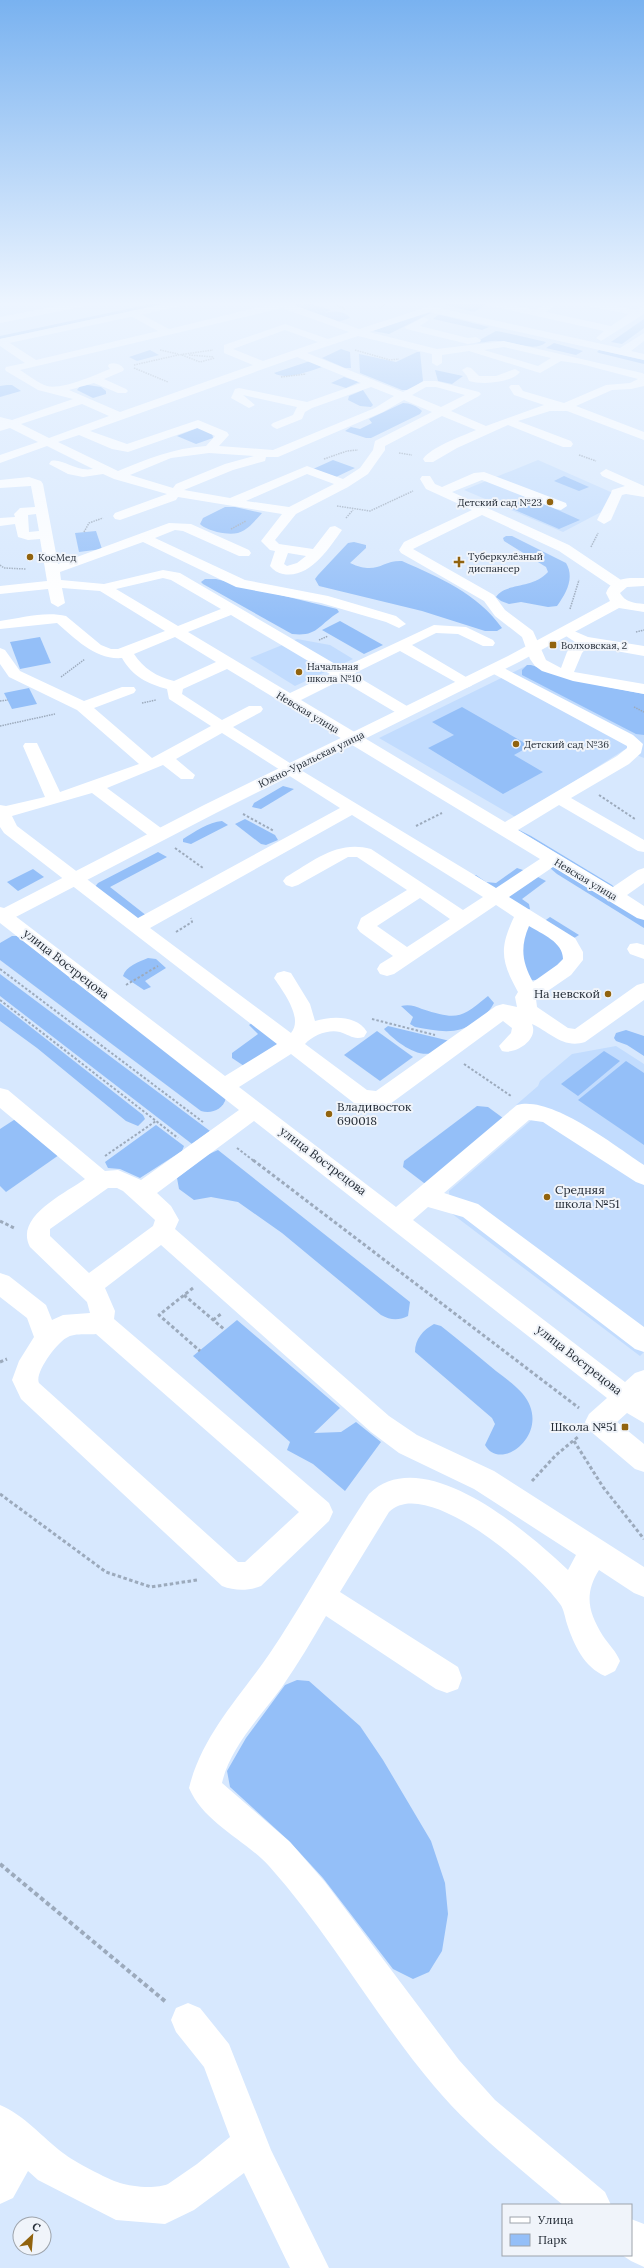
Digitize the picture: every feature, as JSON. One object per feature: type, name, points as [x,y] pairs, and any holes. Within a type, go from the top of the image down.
[{"type":"main road","points":[[4,424],[30,418],[60,408]]},
{"type":"main road","points":[[95,408],[120,416]]},
{"type":"main road","points":[[0,459],[143,408]]},
{"type":"main road","points":[[299,408],[306,408]]},
{"type":"main road","points":[[118,476],[176,452],[243,447],[274,454],[333,431],[381,408]]},
{"type":"main road","points":[[430,408],[487,430]]},
{"type":"main road","points":[[316,554],[275,547],[268,542],[291,510],[344,484],[364,471],[379,450],[379,444],[449,408]]},
{"type":"main road","points":[[429,458],[487,430],[540,408]]},
{"type":"main road","points":[[566,408],[644,436]]},
{"type":"main road","points":[[277,426],[298,417],[303,409]]},
{"type":"main road","points":[[16,410],[30,418]]},
{"type":"main road","points":[[508,421],[567,444]]},
{"type":"main road","points":[[4,424],[118,476],[174,492],[270,509],[291,510]]},
{"type":"main road","points":[[80,431],[124,448],[145,443],[198,424],[223,435],[209,449]]},
{"type":"main road","points":[[448,436],[470,424]]},
{"type":"main road","points":[[219,428],[243,447],[285,464],[344,484]]},
{"type":"main road","points":[[243,447],[239,441],[274,454]]},
{"type":"main road","points":[[145,443],[176,452]]},
{"type":"main road","points":[[65,452],[86,444]]},
{"type":"main road","points":[[224,460],[243,447]]},
{"type":"main road","points":[[243,447],[180,487],[171,497],[126,514],[150,536],[241,584],[323,599],[391,619],[399,624]]},
{"type":"main road","points":[[55,464],[72,473],[80,474],[102,470]]},
{"type":"main road","points":[[231,502],[304,470]]},
{"type":"main road","points":[[606,473],[644,492]]},
{"type":"main road","points":[[442,492],[478,476],[484,476],[561,506]]},
{"type":"main road","points":[[0,484],[35,482],[48,534],[58,603]]},
{"type":"main road","points":[[428,482],[442,492],[481,511],[564,548],[619,585]]},
{"type":"main road","points":[[604,520],[617,493],[625,490],[644,492]]},
{"type":"main road","points":[[270,509],[274,504],[300,493]]},
{"type":"main road","points":[[42,510],[25,511],[21,514],[20,520],[23,534],[28,536],[48,534]]},
{"type":"main road","points":[[481,511],[409,545],[406,550],[416,558],[489,598],[494,607],[503,617],[530,637],[540,662],[548,668],[566,674],[644,689]]},
{"type":"main road","points":[[0,522],[20,520]]},
{"type":"main road","points":[[54,577],[172,527],[182,526],[244,553]]},
{"type":"main road","points":[[283,549],[276,564],[280,569],[290,571],[297,570],[316,554],[335,530]]},
{"type":"main road","points":[[104,588],[163,574],[169,574],[406,712]]},
{"type":"main road","name":"Невская улица","points":[[0,590],[54,577],[75,584],[104,588],[644,914]]},
{"type":"main road","points":[[644,582],[629,582],[619,585],[613,593],[619,602],[632,607],[644,608]]},
{"type":"main road","name":"Южно-Уральская улица","points":[[5,923],[74,879],[289,770],[495,669],[567,632],[619,602]]},
{"type":"main road","points":[[0,625],[52,618],[61,619],[101,651],[114,654],[126,653],[232,610]]},
{"type":"main road","points":[[288,700],[402,646],[434,629],[444,628],[466,632],[488,643]]},
{"type":"main road","points":[[567,632],[584,641],[644,651]]},
{"type":"main road","points":[[566,674],[575,652],[584,641]]},
{"type":"main road","points":[[402,646],[466,683]]},
{"type":"main road","points":[[0,653],[14,674],[83,707],[157,761],[187,775]]},
{"type":"main road","points":[[126,653],[134,667],[144,675],[160,683],[176,686],[227,663]]},
{"type":"main road","points":[[495,669],[627,738],[635,744],[635,750],[628,756],[505,830]]},
{"type":"main road","points":[[176,686],[174,691],[175,696],[219,726],[351,809],[399,836],[496,896],[568,942],[573,952],[573,960],[564,970],[525,997],[525,1005],[528,1010],[562,1034],[578,1037],[644,990]]},
{"type":"main road","points":[[83,707],[128,690]]},
{"type":"main road","points":[[255,709],[219,726],[157,761],[95,787],[55,799],[0,812],[10,829],[175,956],[297,1039],[362,1097],[377,1099],[382,1098],[503,1011],[540,1018]]},
{"type":"main road","points":[[31,746],[55,799]]},
{"type":"main road","points":[[95,787],[159,835]]},
{"type":"main road","points":[[558,798],[644,847]]},
{"type":"main road","points":[[136,927],[351,809]]},
{"type":"main road","points":[[292,881],[350,850],[365,853],[462,918]]},
{"type":"main road","points":[[387,969],[553,859]]},
{"type":"main road","points":[[614,896],[644,874]]},
{"type":"main road","points":[[407,956],[372,933],[367,928],[368,922],[420,890]]},
{"type":"main road","points":[[524,915],[512,941],[511,950],[518,974],[529,993]]},
{"type":"main road","name":"улица Вострецова","points":[[5,923],[255,1109],[398,1219],[638,1396]]},
{"type":"main road","points":[[284,978],[293,989],[300,1002],[305,1026],[297,1039]]},
{"type":"main road","points":[[503,1011],[523,1026],[521,1036],[508,1046]]},
{"type":"main road","points":[[224,1086],[297,1039],[326,1024],[334,1023],[344,1025],[357,1032]]},
{"type":"main road","points":[[0,1096],[95,1174],[124,1180],[163,1212],[167,1220],[162,1232],[90,1287]]},
{"type":"main road","points":[[140,1192],[255,1109]]},
{"type":"main road","points":[[398,1219],[525,1111],[552,1118],[644,1176]]},
{"type":"main road","points":[[95,1174],[42,1222],[38,1228],[38,1240],[90,1287],[97,1296],[103,1311],[101,1323]]},
{"type":"main road","points":[[424,1197],[470,1210],[644,1341]]},
{"type":"main road","points":[[162,1232],[380,1424],[408,1444],[484,1480],[644,1583]]},
{"type":"main road","points":[[0,1283],[37,1312],[46,1338]]},
{"type":"main road","points":[[101,1323],[319,1512],[251,1576],[232,1576],[30,1391],[25,1380],[28,1370],[46,1338],[63,1326],[101,1323]]},
{"type":"main road","points":[[638,1396],[598,1422],[644,1460]]},
{"type":"main road","points":[[591,2204],[482,2113],[446,2072],[318,1900],[279,1853],[219,1803],[205,1788],[206,1777],[231,1732],[280,1664],[379,1503],[392,1492],[415,1490],[454,1501],[498,1529],[535,1556],[558,1578],[573,1598],[584,1631],[593,1647],[605,1661]]},
{"type":"main road","points":[[573,1598],[580,1574],[594,1552]]},
{"type":"main road","points":[[321,1596],[447,1678]]},
{"type":"main road","points":[[188,2020],[217,2056],[250,2144],[310,2268]]},
{"type":"main road","points":[[0,2185],[12,2133],[51,2167],[116,2201],[137,2204],[165,2205],[181,2197],[210,2177],[250,2144]]},
{"type":"main road","points":[[632,2239],[644,2248]]},
{"type":"path","points":[[304,470],[347,451],[379,450]]},
{"type":"path","points":[[334,506],[354,510],[373,510],[428,482]]},
{"type":"path","points":[[210,538],[270,509]]},
{"type":"path","points":[[345,518],[354,510]]},
{"type":"path","points":[[84,532],[89,522],[126,514]]},
{"type":"path","points":[[0,569],[4,568]]},
{"type":"path","points":[[48,690],[79,663],[101,651]]},
{"type":"path","points":[[0,701],[8,700]]},
{"type":"path","points":[[0,726],[83,707]]},
{"type":"path","points":[[634,707],[644,712]]},
{"type":"path","points":[[582,784],[638,820]]},
{"type":"path","points":[[399,836],[447,810]]},
{"type":"path","points":[[159,835],[168,844],[221,880]]},
{"type":"path","points":[[122,988],[175,956]]},
{"type":"path","points":[[0,969],[598,1422],[540,1471],[515,1501]]},
{"type":"path","points":[[0,1000],[196,1152]]},
{"type":"path","points":[[445,1052],[518,1100],[512,1105],[523,1113]]},
{"type":"path","points":[[95,1174],[156,1121]]},
{"type":"path","points":[[184,1295],[225,1330]]},
{"type":"path","points":[[574,1441],[603,1487],[644,1539]]},
{"type":"path","points":[[0,1494],[106,1572],[130,1581],[151,1587],[232,1576]]},
{"type":"path","points":[[0,1864],[188,2020]]},
{"type":"shaded area","name":"Детский сад №23","points":[[538,460],[613,493],[601,512],[563,532],[464,490]]},
{"type":"shaded area","name":"Начальная школа №10","points":[[297,639],[330,645],[353,659],[295,686],[250,658]]},
{"type":"shaded area","name":"Детский сад №36","points":[[528,665],[644,724],[644,758],[624,750],[517,818],[379,738]]},
{"type":"shaded area","name":"Средняя школа №51","points":[[616,1046],[644,1064],[644,1352],[640,1356],[451,1213],[449,1191],[535,1117],[516,1105],[538,1086],[540,1081],[572,1054]]},
{"type":"green space","points":[[393,408],[418,408],[422,411],[420,414],[371,438],[366,438],[345,431],[351,427],[360,429],[372,423],[369,419]]},
{"type":"green space","points":[[200,427],[212,433],[213,438],[196,444],[177,436]]},
{"type":"green space","points":[[333,460],[355,468],[336,477],[313,469]]},
{"type":"green space","points":[[564,476],[589,487],[579,491],[554,481]]},
{"type":"green space","points":[[529,497],[580,520],[559,529],[508,507]]},
{"type":"green space","points":[[225,507],[235,507],[262,513],[252,524],[238,533],[232,534],[217,532],[200,524],[203,518]]},
{"type":"green space","points":[[96,531],[102,549],[79,552],[75,533]]},
{"type":"green space","points":[[506,536],[512,536],[566,563],[570,574],[568,585],[557,606],[548,607],[521,602],[509,604],[496,597],[500,592],[506,589],[527,584],[541,578],[548,572],[546,567],[504,541],[503,538]]},
{"type":"green space","points":[[354,542],[366,545],[366,548],[350,563],[359,567],[373,568],[395,561],[402,561],[444,580],[469,596],[481,605],[502,628],[497,631],[485,631],[422,611],[319,586],[315,579],[318,575],[348,543]]},
{"type":"green space","points":[[205,579],[216,579],[337,609],[339,612],[313,632],[307,634],[292,634],[203,584],[201,582]]},
{"type":"green space","points":[[340,621],[383,645],[364,654],[322,630]]},
{"type":"green space","points":[[40,637],[51,663],[20,669],[10,642]]},
{"type":"green space","points":[[527,665],[598,685],[644,694],[644,735],[636,734],[522,675],[522,670]]},
{"type":"green space","points":[[29,688],[37,704],[12,709],[4,693]]},
{"type":"green space","points":[[462,707],[530,746],[514,755],[543,772],[503,794],[428,748],[454,735],[432,722]]},
{"type":"green space","points":[[283,786],[294,789],[261,809],[252,807],[254,803]]},
{"type":"green space","points":[[245,819],[275,835],[278,840],[266,845],[261,844],[235,824]]},
{"type":"green space","points":[[222,821],[228,825],[191,844],[183,842],[183,839],[202,828],[212,823]]},
{"type":"green space","points":[[513,827],[531,836],[612,885],[618,891]]},
{"type":"green space","points":[[158,852],[167,857],[110,887],[147,916],[137,922],[94,888],[98,883]]},
{"type":"green space","points":[[552,863],[644,916],[644,928],[557,874],[550,868]]},
{"type":"green space","points":[[517,868],[526,871],[493,891],[471,876],[476,875],[486,882],[496,883]]},
{"type":"green space","points":[[33,869],[44,877],[18,891],[7,882]]},
{"type":"green space","points":[[536,876],[546,881],[522,899],[529,904],[530,909],[527,910],[507,900],[510,890]]},
{"type":"green space","points":[[550,917],[579,935],[571,940],[543,922]]},
{"type":"green space","points":[[530,923],[554,937],[568,956],[546,976],[536,980],[530,980],[520,964],[525,926]]},
{"type":"green space","points":[[12,936],[17,936],[226,1098],[222,1106],[209,1112],[201,1111],[0,960],[0,943]]},
{"type":"green space","points":[[148,958],[156,959],[166,968],[145,981],[151,987],[144,990],[123,976],[130,967]]},
{"type":"green space","points":[[0,974],[210,1131],[192,1144],[0,996]]},
{"type":"green space","points":[[488,996],[494,1003],[487,1013],[470,1026],[455,1031],[439,1031],[415,1027],[410,1024],[413,1017],[401,1006],[412,1006],[434,1013],[451,1016],[464,1013]]},
{"type":"green space","points":[[0,1003],[143,1115],[145,1119],[138,1126],[126,1121],[37,1048],[0,1021]]},
{"type":"green space","points":[[252,1023],[283,1043],[244,1066],[232,1058],[232,1053],[258,1034],[249,1025]]},
{"type":"green space","points":[[388,1026],[450,1041],[434,1052],[426,1054],[419,1053],[412,1051],[393,1038],[384,1029]]},
{"type":"green space","points":[[626,1030],[644,1036],[644,1056],[627,1045],[616,1041],[614,1038],[616,1033]]},
{"type":"green space","points":[[377,1031],[413,1057],[380,1081],[344,1055]]},
{"type":"green space","points":[[604,1051],[620,1061],[578,1096],[561,1084]]},
{"type":"green space","points":[[626,1061],[644,1073],[644,1145],[578,1100]]},
{"type":"green space","points":[[477,1106],[488,1107],[503,1118],[428,1183],[424,1183],[403,1167],[404,1161]]},
{"type":"green space","points":[[17,1118],[59,1155],[6,1192],[0,1186],[0,1129]]},
{"type":"green space","points":[[156,1125],[184,1146],[182,1151],[140,1178],[120,1169],[108,1168],[105,1162]]},
{"type":"green space","points":[[218,1150],[410,1302],[408,1316],[401,1319],[394,1319],[381,1315],[282,1233],[238,1202],[211,1197],[194,1200],[179,1189],[177,1178],[207,1155]]},
{"type":"green space","points":[[237,1320],[340,1408],[314,1433],[341,1432],[356,1422],[381,1442],[345,1491],[313,1464],[287,1450],[290,1442],[193,1356]]},
{"type":"green space","points":[[434,1324],[441,1326],[513,1384],[522,1393],[531,1407],[532,1421],[529,1434],[522,1444],[512,1451],[502,1454],[493,1453],[485,1445],[495,1424],[492,1418],[415,1352],[416,1343],[420,1335]]},
{"type":"green space","points":[[297,1680],[309,1681],[360,1726],[383,1760],[431,1841],[445,1883],[448,1914],[442,1951],[429,1972],[413,1979],[393,1969],[323,1878],[289,1841],[230,1787],[227,1771],[246,1738],[285,1685]]},
{"type":"place","name":"Детский сад №23","points":[[550,502]]},
{"type":"place","name":"КосМед","points":[[30,557]]},
{"type":"place","name":"Туберкулёзный диспансер","points":[[459,562]]},
{"type":"place","name":"Волховская, 2","points":[[553,645]]},
{"type":"place","name":"Начальная школа №10","points":[[299,672]]},
{"type":"place","name":"Детский сад №36","points":[[516,744]]},
{"type":"place","name":"На невской","points":[[608,994]]},
{"type":"place","name":"Владивосток 690018","points":[[329,1114]]},
{"type":"place","name":"Средняя школа №51","points":[[547,1197]]},
{"type":"place","name":"Школа №51","points":[[625,1427]]}]
